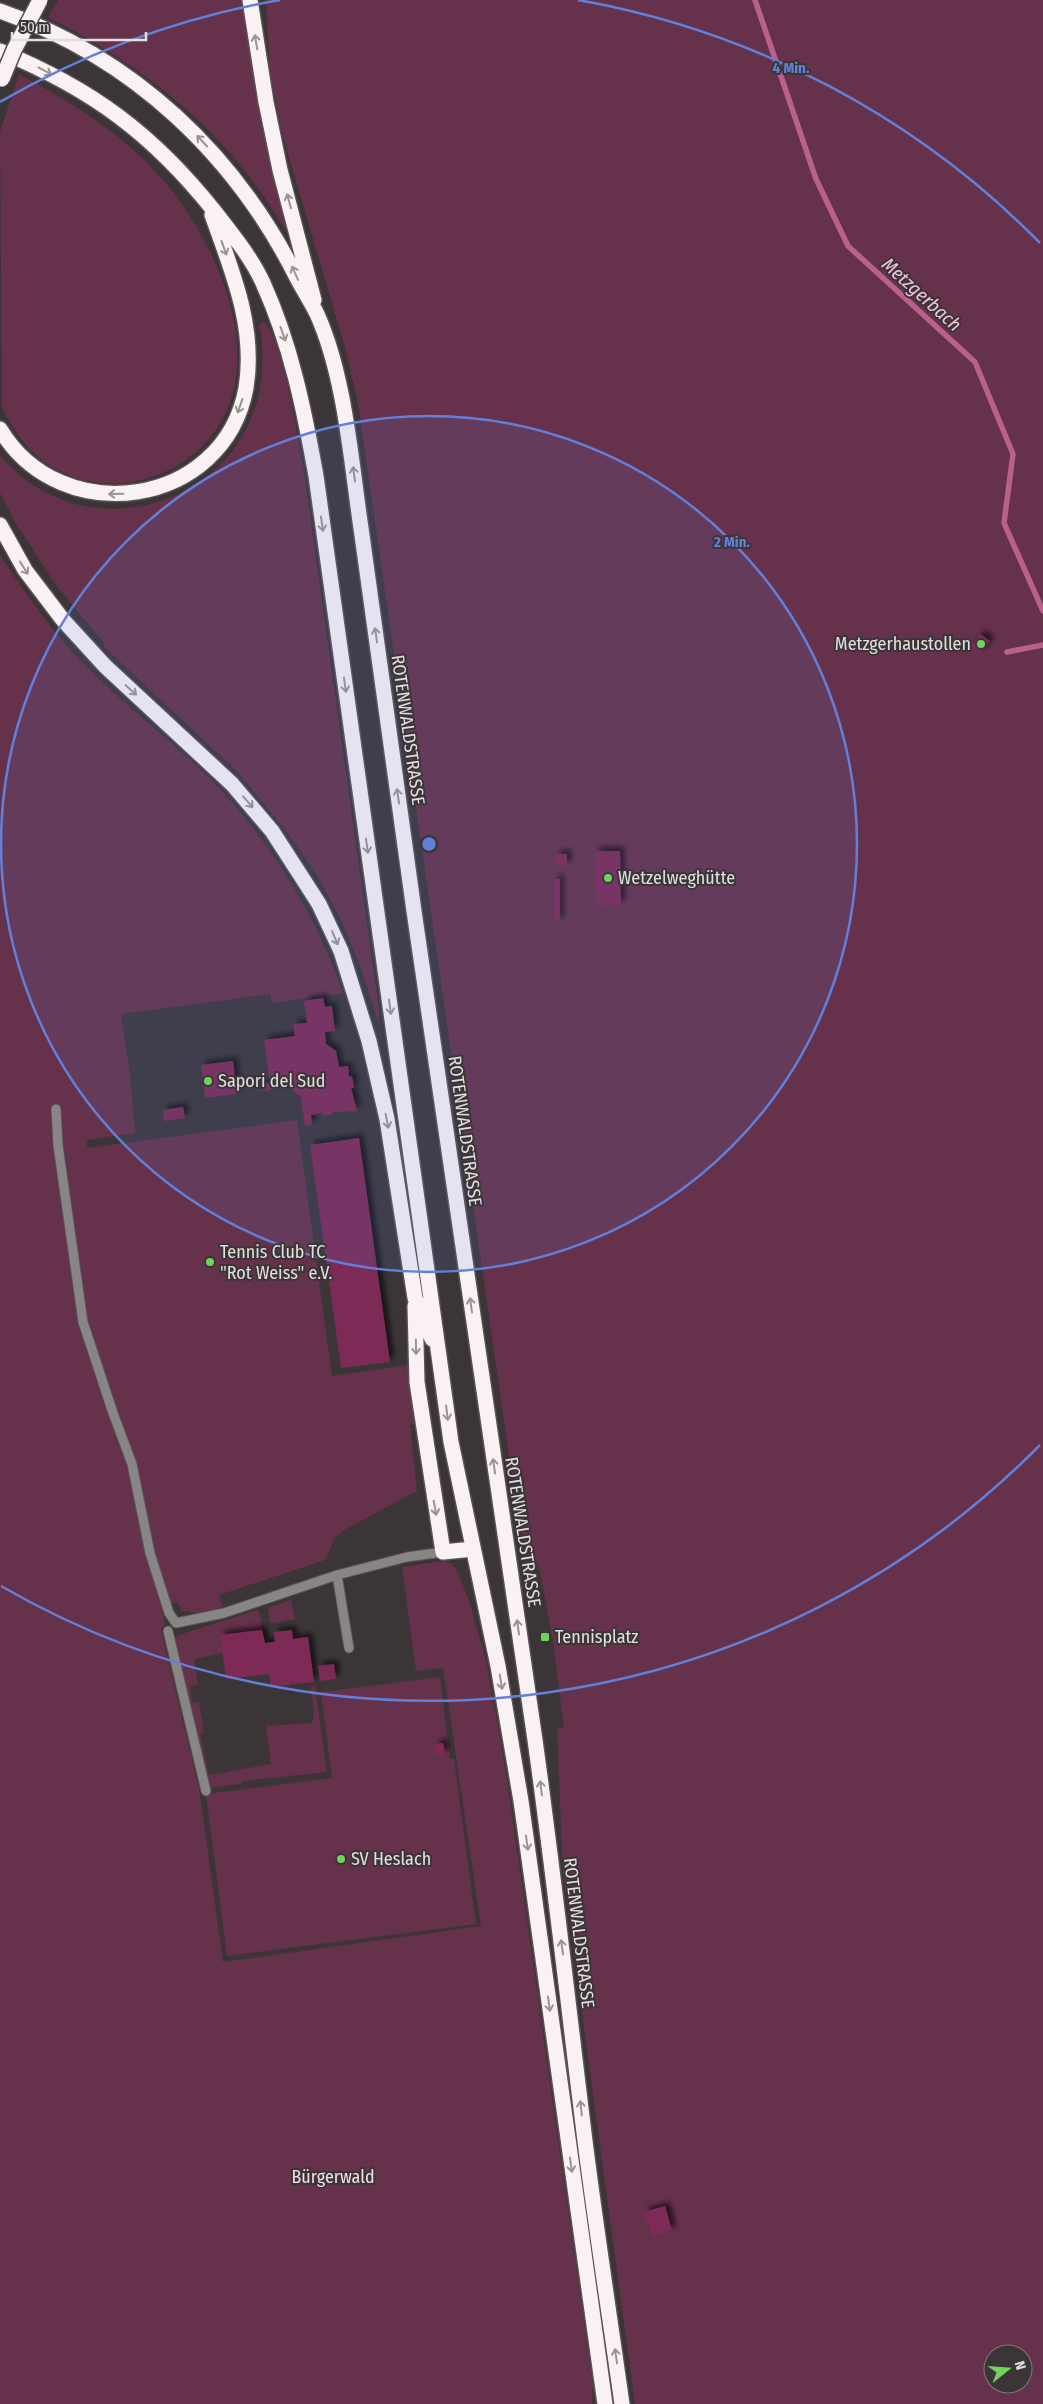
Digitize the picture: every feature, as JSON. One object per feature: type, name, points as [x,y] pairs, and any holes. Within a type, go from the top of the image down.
[{"type":"highway","points":[[1,81],[14,50],[40,0]]},
{"type":"highway","points":[[250,0],[266,102],[280,170],[318,316]]},
{"type":"highway","name":"ROTENWALDSTRASSE","points":[[0,11],[42,27],[92,52],[145,89],[192,131],[254,203],[282,249],[318,316],[335,372],[354,474],[441,1096],[535,1740],[569,1999],[587,2157],[622,2404]]},
{"type":"highway","points":[[0,51],[32,64],[90,94],[150,141],[192,183],[237,240],[262,281],[289,349],[300,388],[316,476],[451,1442],[498,1666],[521,1802],[605,2404]]},
{"type":"highway","points":[[0,429],[8,442],[28,464],[50,478],[78,489],[109,495],[148,491],[172,483],[210,455],[228,432],[240,406],[245,388],[248,359],[243,306],[207,202]]},
{"type":"highway","points":[[0,526],[25,570],[63,620],[105,666],[232,784],[291,858],[319,904],[341,951],[353,985],[377,1073],[396,1171],[415,1298],[417,1382],[442,1552],[474,1549]]},
{"type":"highway","points":[[415,1298],[440,1358]]},
{"type":"lane","points":[[56,1109],[83,1322],[113,1414],[132,1464],[150,1553],[169,1613],[176,1623],[224,1613],[337,1575],[407,1557],[442,1552]]},
{"type":"lane","points":[[337,1575],[348,1648]]},
{"type":"lane","points":[[168,1631],[170,1647],[206,1791]]},
{"type":"green space","points":[[58,0],[241,0],[262,126],[287,232],[236,160],[189,112],[163,90],[107,50],[48,17]]},
{"type":"green space","points":[[266,0],[1043,0],[1043,2404],[635,2404],[563,1873],[557,1729],[564,1728],[553,1641],[539,1566],[528,1563],[518,1519],[358,403],[346,351],[282,133],[270,73]]},
{"type":"green space","points":[[19,74],[54,93],[86,114],[116,135],[143,159],[167,185],[189,214],[208,248],[229,298],[237,342],[237,371],[231,399],[219,426],[201,448],[178,465],[152,477],[125,483],[96,482],[69,475],[43,461],[30,450],[2,408],[0,132]]},
{"type":"green space","points":[[263,321],[270,329],[283,365],[303,465],[379,1010],[379,1024],[360,965],[342,922],[317,875],[287,832],[237,771],[103,646],[105,644],[55,584],[14,520],[0,493],[0,455],[30,483],[66,501],[103,508],[141,506],[178,495],[210,474],[237,445],[255,408],[260,389],[262,349],[261,329],[258,329],[258,326]]},
{"type":"green space","name":"Bürgerwald","points":[[0,555],[44,618],[82,662],[112,691],[181,751],[214,783],[248,821],[296,891],[322,940],[343,993],[272,1003],[270,994],[121,1014],[130,1074],[135,1133],[87,1140],[87,1148],[297,1120],[332,1376],[408,1365],[415,1424],[410,1425],[417,1491],[344,1530],[334,1539],[327,1557],[322,1561],[219,1595],[223,1607],[198,1613],[182,1611],[177,1602],[161,1607],[165,1624],[161,1630],[199,1788],[223,1962],[481,1926],[443,1668],[416,1671],[402,1567],[442,1561],[451,1563],[458,1572],[470,1604],[487,1664],[507,1779],[593,2385],[592,2404],[0,2404]]},
{"type":"green space","points":[[291,1600],[295,1619],[276,1623],[270,1622],[268,1608]]},
{"type":"green space","points":[[257,1610],[260,1613],[262,1630],[221,1635],[223,1653],[194,1659],[198,1685],[190,1686],[192,1703],[199,1702],[204,1733],[200,1733],[209,1775],[271,1764],[266,1726],[311,1723],[314,1718],[311,1687],[315,1686],[327,1772],[242,1781],[241,1784],[208,1788],[174,1639],[179,1635]]},
{"type":"green space","name":"SV Heslach","points":[[440,1677],[450,1759],[454,1759],[476,1924],[227,1956],[206,1794],[332,1778],[321,1692]]},
{"type":"building","name":"Metzgerhaustollen","points":[[980,634],[990,641],[981,653],[972,647]]},
{"type":"building","name":"Wetzelweghütte","points":[[595,851],[620,851],[621,905],[597,906]]},
{"type":"building","points":[[556,854],[567,854],[567,866],[556,865]]},
{"type":"building","points":[[554,879],[560,879],[560,922],[554,922]]},
{"type":"building","points":[[323,998],[325,1007],[332,1006],[335,1031],[325,1032],[326,1044],[336,1051],[339,1067],[348,1066],[349,1077],[352,1076],[354,1088],[351,1088],[357,1111],[311,1115],[312,1125],[305,1126],[301,1097],[289,1087],[263,1091],[262,1084],[270,1083],[264,1040],[295,1036],[293,1024],[307,1023],[304,1001]]},
{"type":"building","points":[[233,1061],[237,1094],[205,1098],[201,1065]]},
{"type":"building","points":[[183,1107],[185,1118],[164,1121],[163,1110]]},
{"type":"building","points":[[359,1138],[390,1362],[341,1368],[310,1145]]},
{"type":"building","points":[[262,1630],[265,1643],[275,1642],[274,1632],[292,1630],[293,1639],[308,1637],[314,1682],[271,1687],[269,1674],[226,1679],[220,1635]]},
{"type":"building","points":[[334,1664],[336,1679],[320,1681],[318,1666]]},
{"type":"building","points":[[443,1743],[445,1754],[436,1755],[435,1744]]},
{"type":"building","points":[[665,2206],[672,2230],[652,2237],[644,2212]]},
{"type":"waterway","name":"Metzgerbach","points":[[755,0],[816,179],[848,246],[975,362],[1013,454],[1004,523],[1043,611]]},
{"type":"waterway","points":[[1007,652],[1043,645]]},
{"type":"place","name":"Metzgerhaustollen","points":[[981,644]]},
{"type":"place","name":"Wetzelweghütte","points":[[608,878]]},
{"type":"place","name":"Sapori del Sud","points":[[208,1081]]},
{"type":"place","name":"Tennis Club TC \"Rot Weiss\" e.V.","points":[[210,1262]]},
{"type":"place","name":"Tennisplatz","points":[[545,1637]]},
{"type":"place","name":"SV Heslach","points":[[341,1859]]}]
